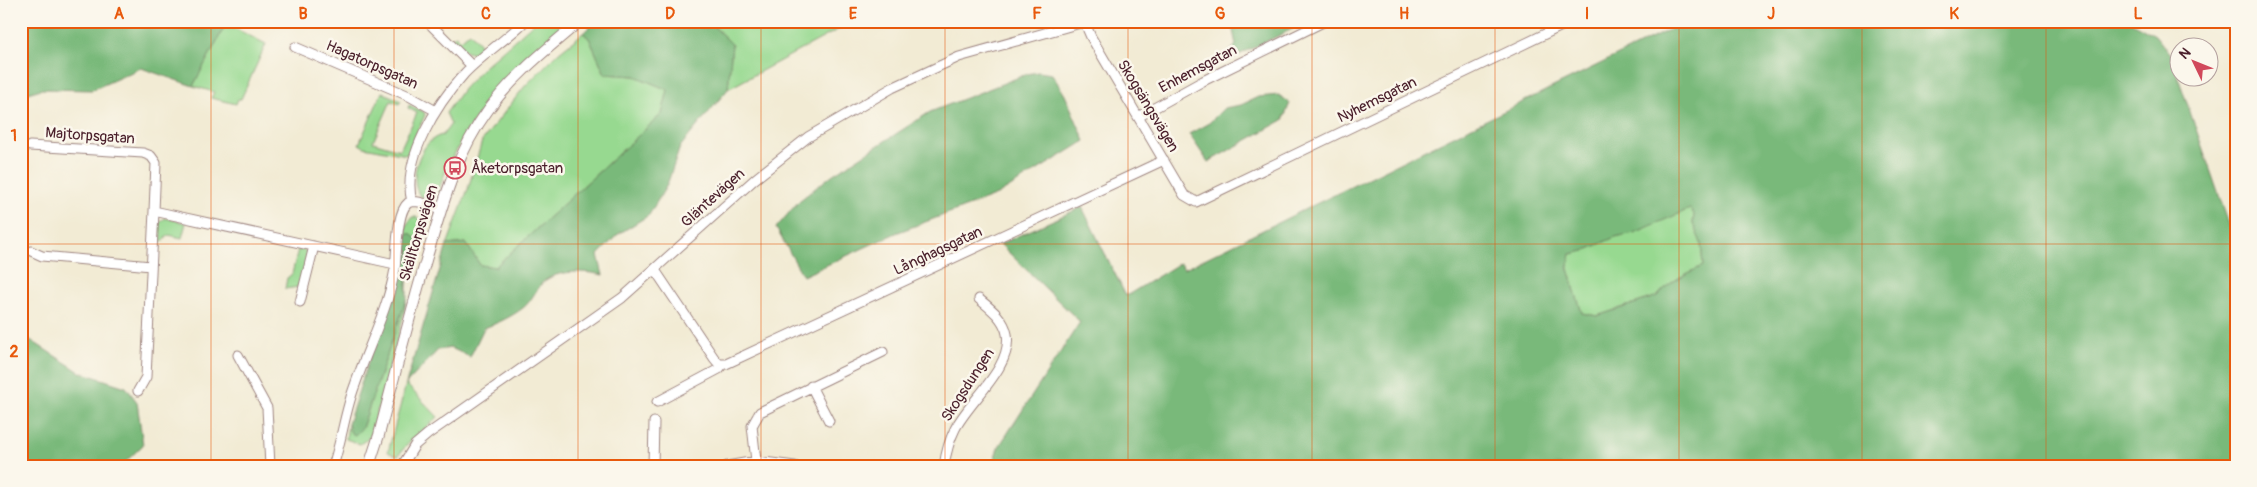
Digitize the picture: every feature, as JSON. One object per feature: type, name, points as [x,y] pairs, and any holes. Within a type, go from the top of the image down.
[{"type":"street","points":[[427,21],[472,66]]},
{"type":"street","points":[[412,202],[409,183],[413,161],[436,110],[472,66],[525,21]]},
{"type":"street","name":"Skälltorpsvägen","points":[[369,466],[379,436],[413,305],[441,209],[459,159],[487,111],[530,62],[580,21]]},
{"type":"street","name":"Enhemsgatan","points":[[1138,117],[1203,81],[1326,21]]},
{"type":"street","name":"Nyhemsgatan","points":[[1193,202],[1198,202],[1572,21]]},
{"type":"street","name":"Skogsängsvägen","points":[[1084,22],[1184,194],[1193,202]]},
{"type":"street","name":"Gläntevägen","points":[[402,466],[408,453],[428,434],[622,298],[755,179],[808,137],[854,108],[959,57],[1084,22]]},
{"type":"street","name":"Hagatorpsgatan","points":[[295,47],[409,96],[436,110]]},
{"type":"street","name":"Majtorpsgatan","points":[[30,146],[135,152],[151,156],[156,163],[146,377],[138,391]]},
{"type":"street","name":"Långhagsgatan","points":[[657,402],[719,369],[723,364],[748,355],[1164,160]]},
{"type":"street","points":[[333,466],[354,386],[382,312],[395,264],[400,219],[407,204],[412,202],[441,209]]},
{"type":"street","points":[[154,211],[395,264]]},
{"type":"street","points":[[300,302],[314,246]]},
{"type":"street","points":[[31,250],[42,256],[152,266]]},
{"type":"street","points":[[655,270],[714,358],[723,364]]},
{"type":"street","name":"Skogsdungen","points":[[944,466],[947,449],[955,428],[1005,358],[1007,332],[998,315],[979,299]]},
{"type":"street","points":[[756,461],[752,426],[756,417],[769,407],[883,352]]},
{"type":"street","points":[[238,356],[266,408],[270,466]]},
{"type":"street","points":[[811,386],[829,421]]},
{"type":"street","points":[[652,466],[654,422]]},
{"type":"street","points":[[727,466],[756,461],[795,466]]},
{"type":"green space","points":[[21,21],[222,21],[226,24],[193,86],[141,68],[92,90],[41,89],[21,95]]},
{"type":"green space","points":[[536,21],[570,21],[503,80],[467,131],[446,170],[438,192],[429,198],[420,196],[416,188],[415,179],[418,160],[428,143],[443,135],[451,124],[446,113],[464,88],[485,66]]},
{"type":"green space","points":[[595,21],[708,21],[732,44],[728,89],[680,147],[667,185],[649,215],[617,235],[598,255],[603,275],[571,272],[548,278],[523,308],[484,328],[470,357],[451,348],[438,350],[406,384],[447,245],[466,243],[480,265],[495,267],[662,114],[668,90],[635,76],[605,74],[589,38],[583,33]]},
{"type":"green space","points":[[708,21],[854,21],[728,89],[732,44]]},
{"type":"green space","points":[[1231,21],[1309,21],[1228,60],[1222,60],[1236,45]]},
{"type":"green space","points":[[1687,21],[2130,21],[2155,35],[2170,54],[2170,88],[2182,88],[2232,233],[2236,238],[2236,466],[992,466],[998,448],[1080,322],[1000,244],[1082,207],[1126,296],[1180,263],[1184,269]],"holes":[[[1690,209],[1694,214],[1693,224],[1701,243],[1703,266],[1673,282],[1658,296],[1597,316],[1582,313],[1568,269],[1571,254],[1584,251],[1615,237],[1634,233]]]},
{"type":"green space","points":[[226,24],[266,44],[241,99],[238,99],[236,104],[211,98],[214,92],[193,86]]},
{"type":"green space","points":[[470,32],[483,48],[475,54],[466,52],[451,38],[456,35],[461,40]]},
{"type":"green space","points":[[583,33],[589,38],[605,74],[635,76],[668,90],[662,114],[495,267],[480,265],[466,243],[447,245],[468,189],[482,141],[525,86],[558,53]]},
{"type":"green space","points":[[1038,72],[1052,74],[1065,95],[1085,141],[997,195],[896,233],[803,276],[776,228],[799,201],[832,175],[930,112],[1027,74]]},
{"type":"green space","points":[[382,92],[401,101],[399,104],[391,101],[373,142],[400,150],[417,113],[408,108],[409,105],[424,112],[425,115],[407,155],[364,147],[359,144]]},
{"type":"green space","points":[[1279,95],[1290,103],[1283,120],[1208,162],[1189,134],[1209,123],[1224,108],[1241,105],[1258,97]]},
{"type":"green space","points":[[1690,208],[1694,214],[1693,224],[1701,242],[1703,266],[1673,282],[1658,296],[1597,316],[1582,313],[1568,269],[1571,254],[1584,251],[1615,237],[1634,233]]},
{"type":"green space","points":[[412,217],[416,217],[423,222],[423,226],[408,277],[407,290],[406,281],[418,241],[407,233],[405,235],[406,226]]},
{"type":"green space","points":[[165,218],[186,223],[182,238],[169,235],[161,242],[157,241],[158,224]]},
{"type":"green space","points":[[407,233],[412,234],[418,241],[406,281],[407,297],[362,428],[355,435],[351,433],[348,424],[399,266]]},
{"type":"green space","points":[[298,249],[309,252],[299,287],[285,289],[287,278],[292,274]]},
{"type":"green space","points":[[406,294],[405,310],[370,437],[360,444],[346,439],[348,424],[362,428],[404,306]]},
{"type":"green space","points":[[21,334],[80,372],[126,387],[137,402],[143,445],[121,466],[21,466]]},
{"type":"green space","points":[[406,384],[438,417],[408,443],[398,456],[388,452]]},
{"type":"place","name":"Åketorpsgatan","points":[[455,168]]}]
